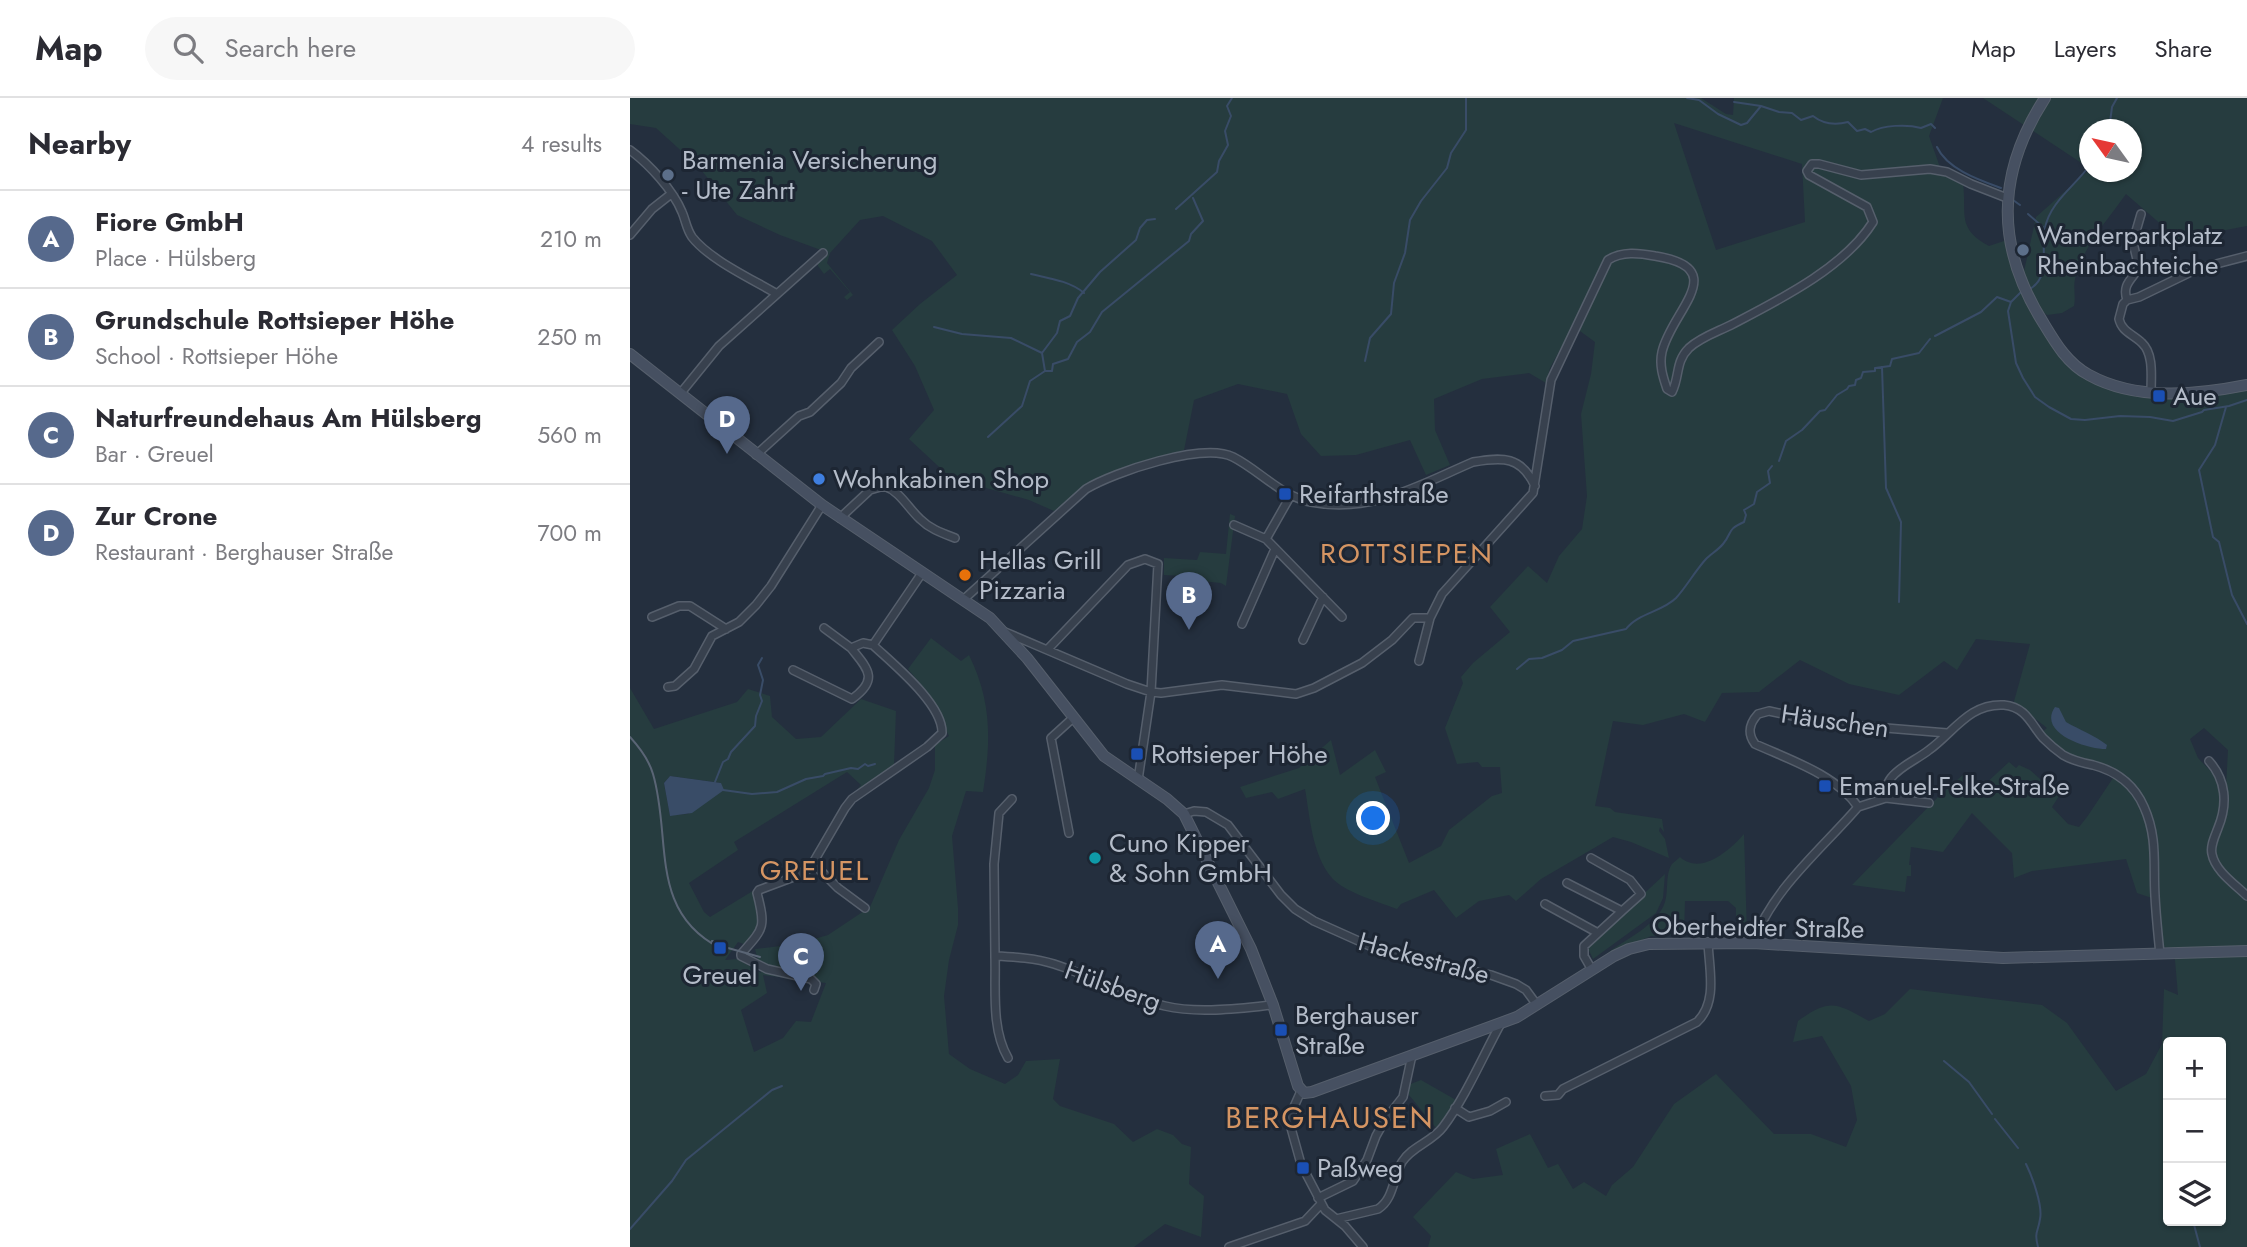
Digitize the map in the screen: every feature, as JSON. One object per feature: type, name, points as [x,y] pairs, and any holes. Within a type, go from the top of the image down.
[{"type":"street","points":[[2045,98],[2020,145],[2007,198],[2013,248],[2025,290],[2055,342],[2077,367],[2107,383],[2151,392],[2207,392],[2247,385]]},
{"type":"street","points":[[630,150],[656,174],[671,194],[682,211],[687,229],[698,244],[777,294]]},
{"type":"street","points":[[1419,661],[1430,618],[1442,594],[1529,499],[1536,487],[1551,380],[1608,260],[1616,255],[1639,253],[1685,264],[1691,271],[1694,278],[1693,293],[1670,330],[1662,349],[1660,362],[1667,389],[1672,392],[1678,365],[1688,349],[1703,338],[1782,297],[1831,266],[1862,239],[1873,222],[1867,207],[1809,175],[1807,172],[1812,164],[1861,174],[1930,169],[1947,172],[2007,198]]},
{"type":"street","points":[[630,234],[652,209],[671,194]]},
{"type":"street","points":[[2127,300],[2125,286],[2139,268],[2134,238],[2141,214]]},
{"type":"street","points":[[680,394],[719,346],[823,253]]},
{"type":"street","points":[[2151,392],[2150,356],[2144,344],[2119,324],[2123,304],[2197,268],[2247,256]]},
{"type":"street","points":[[756,455],[799,416],[810,412],[878,342]]},
{"type":"street","points":[[630,354],[822,505],[984,613],[1027,658],[1104,756],[1167,799],[1184,814],[1237,919],[1273,1005],[1301,1091],[1293,1109],[1291,1128],[1301,1164],[1319,1201],[1363,1247]]},
{"type":"street","points":[[963,600],[1074,499],[1100,481],[1185,455],[1207,452],[1231,456],[1292,495],[1312,502],[1363,504],[1385,499],[1473,462],[1499,459],[1523,466],[1536,487]]},
{"type":"street","points":[[840,518],[870,490],[884,486],[895,492],[934,530],[954,538]]},
{"type":"street","points":[[1266,539],[1292,495]]},
{"type":"street","points":[[668,687],[675,686],[694,669],[712,636],[739,622],[771,586],[822,505]]},
{"type":"street","points":[[1234,525],[1266,539],[1342,617]]},
{"type":"street","points":[[1242,624],[1275,549]]},
{"type":"street","points":[[1048,649],[1128,565],[1152,560],[1158,564],[1151,691],[1138,780]]},
{"type":"street","points":[[873,645],[922,573]]},
{"type":"street","points":[[1303,640],[1322,597]]},
{"type":"street","points":[[652,617],[685,605],[695,608],[726,629]]},
{"type":"street","points":[[1004,632],[1127,684],[1151,691],[1161,693],[1222,685],[1296,694],[1344,673],[1375,654],[1413,618],[1430,618]]},
{"type":"street","points":[[793,670],[852,699],[859,694],[869,678],[869,670],[851,648],[824,628]]},
{"type":"street","points":[[814,990],[816,984],[811,979],[767,969],[741,956],[755,939],[763,922],[757,893],[806,872],[845,808],[856,797],[927,747],[942,731],[941,723],[928,701],[873,645],[863,643],[851,648]]},
{"type":"street","points":[[1886,798],[1891,777],[1928,751],[1972,713],[1993,706],[2014,707],[2029,716],[2042,737],[2065,756],[2079,763],[2117,773],[2144,806],[2152,829],[2156,860],[2155,893],[2160,954]]},
{"type":"street","name":"Häuschen","points":[[1858,807],[1850,795],[1826,779],[1799,763],[1755,744],[1750,734],[1751,724],[1758,714],[1769,711],[1825,723],[1947,733]]},
{"type":"street","points":[[1069,833],[1051,738],[1073,718]]},
{"type":"street","points":[[2209,761],[2218,771],[2224,797],[2222,818],[2211,853],[2222,871],[2247,896]]},
{"type":"street","points":[[1753,943],[1765,916],[1793,879],[1858,807],[1886,798],[1929,803]]},
{"type":"street","points":[[1008,1058],[1000,1045],[996,1006],[994,864],[999,813],[1012,799]]},
{"type":"street","name":"Hackestraße","points":[[1184,814],[1206,812],[1228,825],[1281,895],[1295,909],[1314,921],[1372,947],[1517,984],[1526,990],[1537,1005]]},
{"type":"street","points":[[1591,858],[1630,880],[1641,894],[1583,949],[1592,970]]},
{"type":"street","points":[[813,863],[838,888],[865,908]]},
{"type":"street","points":[[1567,883],[1622,911]]},
{"type":"street","points":[[1545,904],[1598,933]]},
{"type":"street","points":[[1545,1097],[1558,1095],[1563,1089],[1697,1023],[1708,1008],[1710,996],[1708,942]]},
{"type":"street","name":"Oberheidter Straße","points":[[1301,1091],[1312,1092],[1502,1023],[1537,1005],[1615,956],[1639,946],[1662,943],[1753,943],[2003,958],[2247,951]]},
{"type":"street","name":"Hülsberg","points":[[995,956],[1025,957],[1052,963],[1146,1001],[1169,1007],[1223,1009],[1273,1005]]},
{"type":"street","points":[[1336,1219],[1378,1209],[1383,1205],[1388,1199],[1402,1162],[1410,1152],[1442,1129],[1502,1023]]},
{"type":"street","points":[[1228,1247],[1305,1221],[1319,1201],[1353,1181],[1381,1128],[1403,1097],[1412,1055]]},
{"type":"street","points":[[1455,1108],[1469,1117],[1490,1111],[1506,1102]]},
{"type":"green space","points":[[630,98],[1701,98],[1726,114],[1733,115],[1734,98],[1943,98],[1929,136],[1942,173],[1963,183],[1967,226],[1989,246],[2007,240],[2016,278],[2075,369],[2137,392],[2247,388],[2247,1247],[1428,1247],[1431,1236],[1413,1217],[1456,1172],[1473,1179],[1503,1175],[1496,1149],[1530,1134],[1548,1168],[1558,1164],[1573,1189],[1584,1182],[1606,1196],[1612,1185],[1633,1167],[1674,1104],[1716,1074],[1774,1134],[1811,1134],[1846,1147],[1857,1120],[1851,1086],[1822,1036],[1793,1042],[1798,1021],[1826,1006],[1840,1007],[1869,1021],[1885,1014],[1910,989],[2042,1005],[2067,1023],[2116,1091],[2146,1074],[2162,1044],[2164,989],[2178,995],[2174,948],[2157,946],[2155,899],[2137,893],[2126,859],[2032,871],[2014,878],[2012,853],[1972,813],[1943,852],[1911,847],[1911,876],[1907,876],[1905,892],[1852,885],[1965,773],[1983,786],[2009,762],[2016,768],[2019,765],[2030,770],[2059,796],[2052,807],[2068,824],[2079,827],[2087,817],[2115,775],[2071,758],[2041,733],[2047,728],[2023,709],[2013,705],[2030,644],[1976,639],[1957,670],[1944,661],[1899,695],[1849,684],[1800,660],[1759,692],[1722,693],[1705,722],[1684,714],[1643,725],[1613,721],[1595,806],[1662,819],[1664,832],[1660,827],[1659,831],[1665,839],[1669,858],[1613,837],[1541,879],[1516,901],[1509,895],[1479,901],[1456,918],[1434,890],[1401,904],[1397,909],[1372,900],[1338,883],[1325,869],[1313,835],[1305,789],[1278,799],[1272,792],[1246,798],[1240,787],[1299,768],[1331,740],[1340,775],[1375,750],[1386,772],[1375,777],[1409,863],[1441,846],[1449,830],[1492,796],[1502,793],[1500,767],[1482,767],[1478,762],[1457,764],[1445,728],[1463,683],[1461,677],[1473,663],[1510,632],[1490,607],[1528,566],[1547,583],[1559,556],[1582,529],[1587,496],[1581,414],[1591,374],[1595,342],[1573,326],[1550,368],[1546,383],[1529,373],[1482,379],[1434,399],[1435,430],[1450,465],[1426,475],[1410,440],[1356,455],[1321,456],[1301,434],[1287,394],[1238,384],[1194,400],[1184,450],[1106,475],[1090,483],[1054,511],[1029,500],[951,478],[909,439],[934,410],[915,366],[892,330],[957,275],[932,241],[883,216],[860,220],[830,253],[827,263],[853,295],[847,300],[844,297],[850,292],[830,269],[824,274],[818,266],[818,261],[829,253],[737,215],[698,166],[656,128],[630,124]],"holes":[[[1674,123],[1802,164],[1805,222],[1716,250]],[[2204,728],[2228,750],[2226,787],[2198,758],[2190,739]]]},
{"type":"green space","points":[[1983,98],[2247,98],[2247,226],[2178,239],[2126,194],[2096,234],[2084,256],[2075,279],[2074,306],[2062,313],[2047,315],[2042,311],[2023,276],[2036,217],[2079,179],[2079,182],[2142,182],[2142,119],[2079,119],[2079,161]]},
{"type":"green space","points":[[1230,514],[1235,516],[1226,586],[1201,581],[1201,577],[1164,575],[1164,558],[1197,560],[1200,552],[1226,554]]},
{"type":"green space","points":[[931,638],[961,661],[969,655],[982,689],[988,722],[983,792],[966,791],[952,836],[958,925],[944,996],[949,1054],[970,1069],[1005,1084],[1018,1075],[1026,1061],[1060,1059],[1053,1099],[1060,1106],[1114,1124],[1133,1142],[1157,1129],[1173,1135],[1182,1144],[1191,1147],[1189,1184],[1204,1196],[1201,1237],[1165,1224],[1134,1247],[630,1247],[630,688],[654,729],[737,702],[748,689],[770,696],[772,717],[796,739],[821,737],[861,699],[896,711],[894,765],[851,797],[861,785],[847,772],[734,842],[738,850],[689,883],[704,912],[710,917],[756,889],[761,913],[757,930],[747,945],[738,942],[725,960],[738,959],[761,973],[755,949],[797,944],[828,935],[870,907],[899,840],[929,788],[935,770],[935,745],[949,736],[928,693],[908,669]],"holes":[[[670,776],[721,783],[688,814],[670,815],[664,783]],[[763,975],[826,983],[811,1022],[796,1021],[783,1038],[754,1052],[741,1010],[767,993]]]},
{"type":"green space","points":[[1744,834],[1747,935],[1738,938],[1736,935],[1736,908],[1728,901],[1685,901],[1684,934],[1651,936],[1603,957],[1658,915],[1665,902],[1668,874],[1674,862],[1680,857],[1697,864],[1715,859]]},
{"type":"green space","points":[[1665,874],[1663,898],[1656,913],[1593,959],[1588,948],[1591,943]]},
{"type":"green space","points":[[1421,1080],[1456,1100],[1437,1129],[1409,1095],[1408,1085]]},
{"type":"water","points":[[2055,707],[2059,708],[2066,722],[2102,741],[2107,745],[2106,749],[2077,743],[2058,732],[2051,716]]},
{"type":"water","points":[[670,776],[721,783],[724,790],[692,813],[670,816],[664,783]]},
{"type":"waterway","points":[[1176,209],[1217,172],[1219,161],[1228,145],[1225,131],[1231,116],[1227,106],[1232,98]]},
{"type":"waterway","points":[[1365,361],[1370,338],[1391,314],[1394,283],[1405,253],[1410,220],[1447,168],[1451,153],[1466,130],[1466,98]]},
{"type":"waterway","points":[[1687,98],[1699,100],[1718,114],[1741,125],[1747,123],[1761,106],[1792,113],[1801,120],[1813,116],[1830,123],[1848,122],[1857,131],[1865,129],[1871,132],[1895,126],[1921,128],[1931,124],[1935,128]]},
{"type":"waterway","points":[[2110,119],[2117,98]]},
{"type":"waterway","points":[[1734,102],[1761,106]]},
{"type":"waterway","points":[[1937,147],[1956,168],[2001,188]]},
{"type":"waterway","points":[[2030,289],[2041,277],[2048,219],[2057,202],[2079,177]]},
{"type":"waterway","points":[[1046,371],[1052,371],[1053,364],[1068,359],[1077,342],[1090,332],[1102,312],[1189,241],[1191,234],[1203,221],[1193,198]]},
{"type":"waterway","points":[[2013,200],[2020,205]]},
{"type":"waterway","points":[[2028,214],[2043,227]]},
{"type":"waterway","points":[[988,437],[1022,406],[1030,381],[1045,371],[1042,353],[1057,333],[1060,321],[1070,316],[1078,298],[1100,272],[1136,240],[1140,228],[1147,220],[1155,219]]},
{"type":"waterway","points":[[1031,274],[1066,283],[1084,293]]},
{"type":"waterway","points":[[2021,292],[2011,302],[2008,311],[2016,363],[2035,397],[2071,419],[2120,416],[2173,421],[2204,410],[2247,400]]},
{"type":"waterway","points":[[1935,336],[1981,312],[1997,297],[2011,302]]},
{"type":"waterway","points":[[934,327],[962,334],[1011,338],[1042,353]]},
{"type":"waterway","points":[[1779,461],[1786,441],[1802,430],[1820,411],[1825,410],[1837,395],[1855,385],[1863,372],[1890,366],[1892,359],[1919,353],[1930,339]]},
{"type":"waterway","points":[[1882,367],[1886,488],[1901,522],[1899,602]]},
{"type":"waterway","points":[[2226,407],[2215,445],[2199,470],[2213,537],[2219,542],[2232,595],[2247,624]]},
{"type":"waterway","points":[[1517,669],[1529,659],[1542,658],[1562,650],[1573,641],[1626,629],[1637,619],[1670,603],[1706,559],[1723,544],[1732,529],[1744,522],[1744,510],[1754,504],[1757,492],[1770,483],[1768,471],[1772,466]]},
{"type":"waterway","points":[[715,782],[723,762],[755,726],[762,701],[760,695],[763,680],[758,665],[762,658]]},
{"type":"waterway","points":[[723,790],[752,794],[777,792],[806,779],[851,768],[858,769],[865,764],[875,764]]},
{"type":"waterway","points":[[1944,1061],[1969,1082],[1992,1114]]},
{"type":"waterway","points":[[630,1229],[672,1181],[686,1160],[772,1090],[782,1086]]},
{"type":"waterway","points":[[1995,1119],[2018,1148]]},
{"type":"waterway","points":[[2026,1164],[2041,1213],[2036,1235],[2038,1247]]},
{"type":"waterway","points":[[2194,1226],[2200,1247]]},
{"type":"tram line","points":[[630,737],[644,754],[653,774],[672,894],[682,914],[697,933],[720,948]]},
{"type":"tram line","points":[[712,941],[760,957]]},
{"type":"place","name":"Barmenia Versicherung - Ute Zahrt","points":[[668,175]]},
{"type":"place","name":"Wanderparkplatz Rheinbachteiche","points":[[2023,250]]},
{"type":"place","name":"Aue","points":[[2159,396]]},
{"type":"place","name":"Zur Crone","points":[[727,454]]},
{"type":"place","name":"Wohnkabinen Shop","points":[[819,479]]},
{"type":"place","name":"Reifarthstraße","points":[[1285,494]]},
{"type":"place","name":"Hellas Grill Pizzaria","points":[[965,575]]},
{"type":"place","name":"Grundschule Rottsieper Höhe","points":[[1189,630]]},
{"type":"place","name":"Rottsieper Höhe","points":[[1137,754]]},
{"type":"place","name":"Emanuel-Felke-Straße","points":[[1825,786]]},
{"type":"place","name":"Cuno Kipper & Sohn GmbH","points":[[1095,858]]},
{"type":"place","name":"Greuel","points":[[720,948]]},
{"type":"place","name":"Fiore GmbH","points":[[1218,979]]},
{"type":"place","name":"Naturfreundehaus Am Hülsberg","points":[[801,991]]},
{"type":"place","name":"Berghauser Straße","points":[[1281,1030]]},
{"type":"place","name":"Paßweg","points":[[1303,1168]]},
{"type":"district","name":"ROTTSIEPEN","points":[[1407,553]]},
{"type":"district","name":"GREUEL","points":[[815,870]]},
{"type":"district","name":"BERGHAUSEN","points":[[1330,1117]]}]
